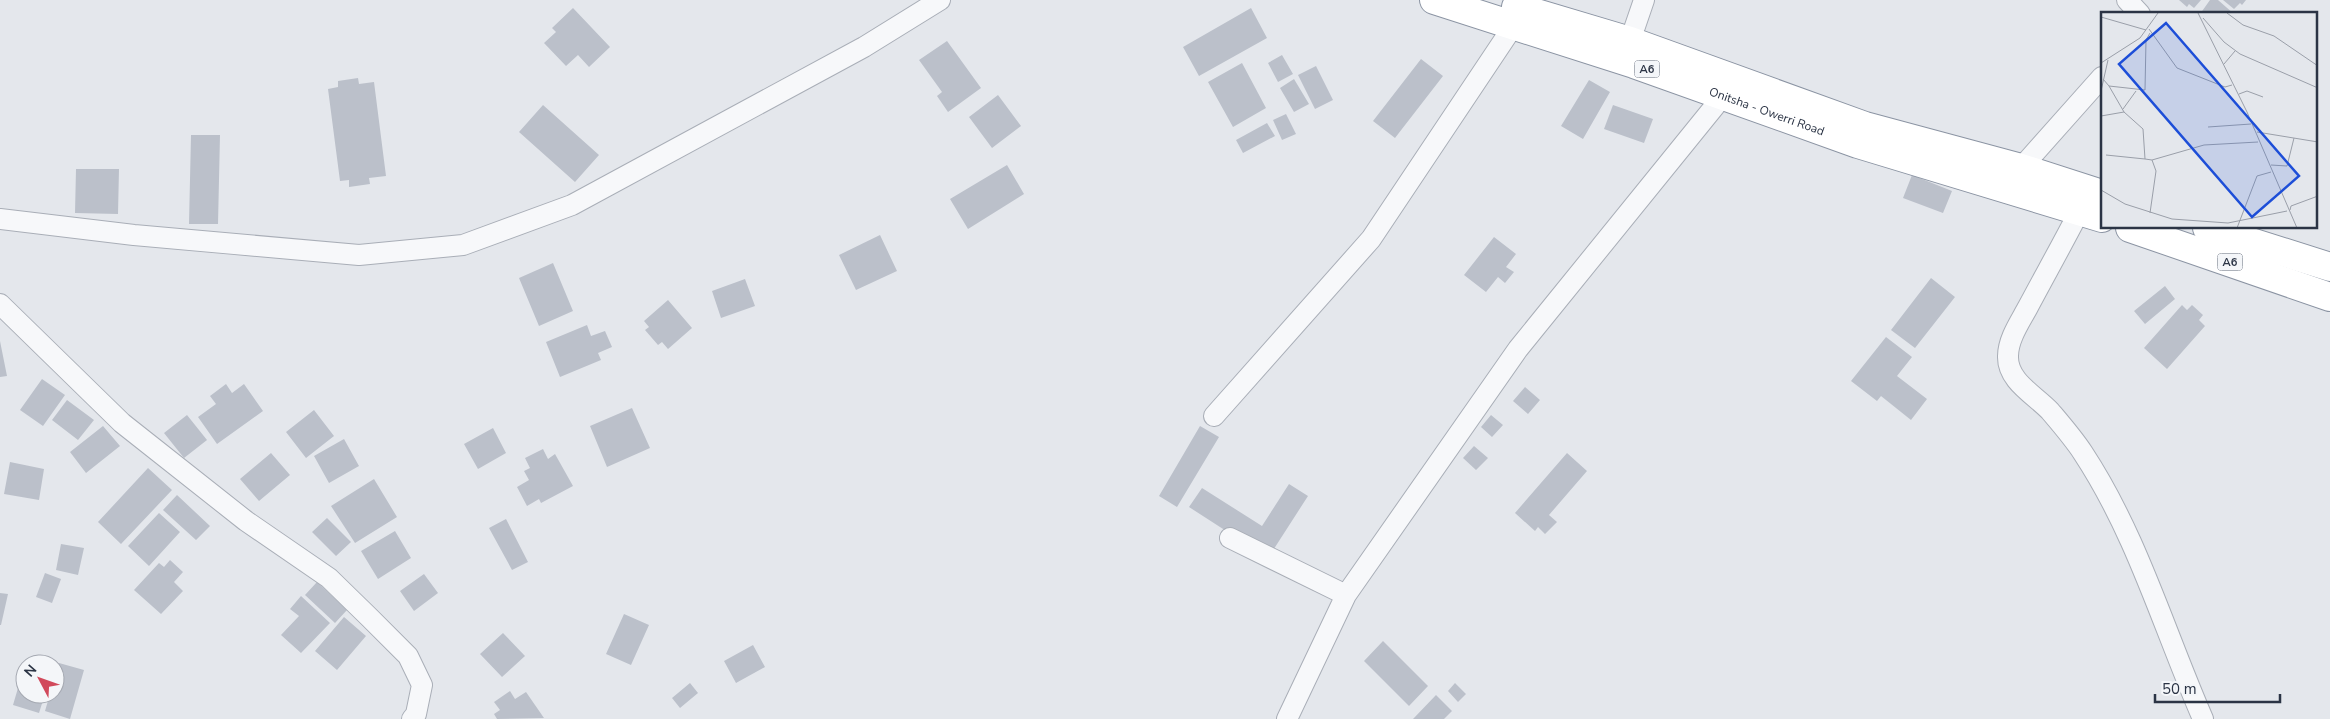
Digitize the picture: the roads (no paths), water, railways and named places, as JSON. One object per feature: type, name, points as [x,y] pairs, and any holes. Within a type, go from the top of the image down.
[{"type":"highway","name":"Onitsha - Owerri Road","points":[[1434,0],[1724,96],[1858,144],[2091,214]]},
{"type":"highway","name":"Onitsha - Owerri Road","points":[[1494,0],[1630,41],[1865,126],[2021,168],[2101,194]]},
{"type":"highway","name":"A6","points":[[2133,229],[2330,296]]},
{"type":"highway","name":"A6","points":[[2210,229],[2330,267]]},
{"type":"street","points":[[0,219],[134,235],[359,255],[463,245],[572,204],[864,47],[940,0]]},
{"type":"street","points":[[1630,41],[1644,0]]},
{"type":"street","points":[[2127,0],[2138,12]]},
{"type":"street","points":[[1214,416],[1370,239],[1514,25]]},
{"type":"street","points":[[2021,168],[2101,78]]},
{"type":"street","points":[[1287,719],[1346,595],[1518,350],[1724,96]]},
{"type":"street","points":[[2091,214],[2019,323],[2007,357],[2011,372],[2020,384],[2050,411],[2082,451],[2103,486],[2138,555],[2203,719]]},
{"type":"street","points":[[0,304],[122,423],[246,520],[329,578],[408,656],[422,685],[416,714],[412,719]]},
{"type":"street","points":[[1230,538],[1346,595]]}]
